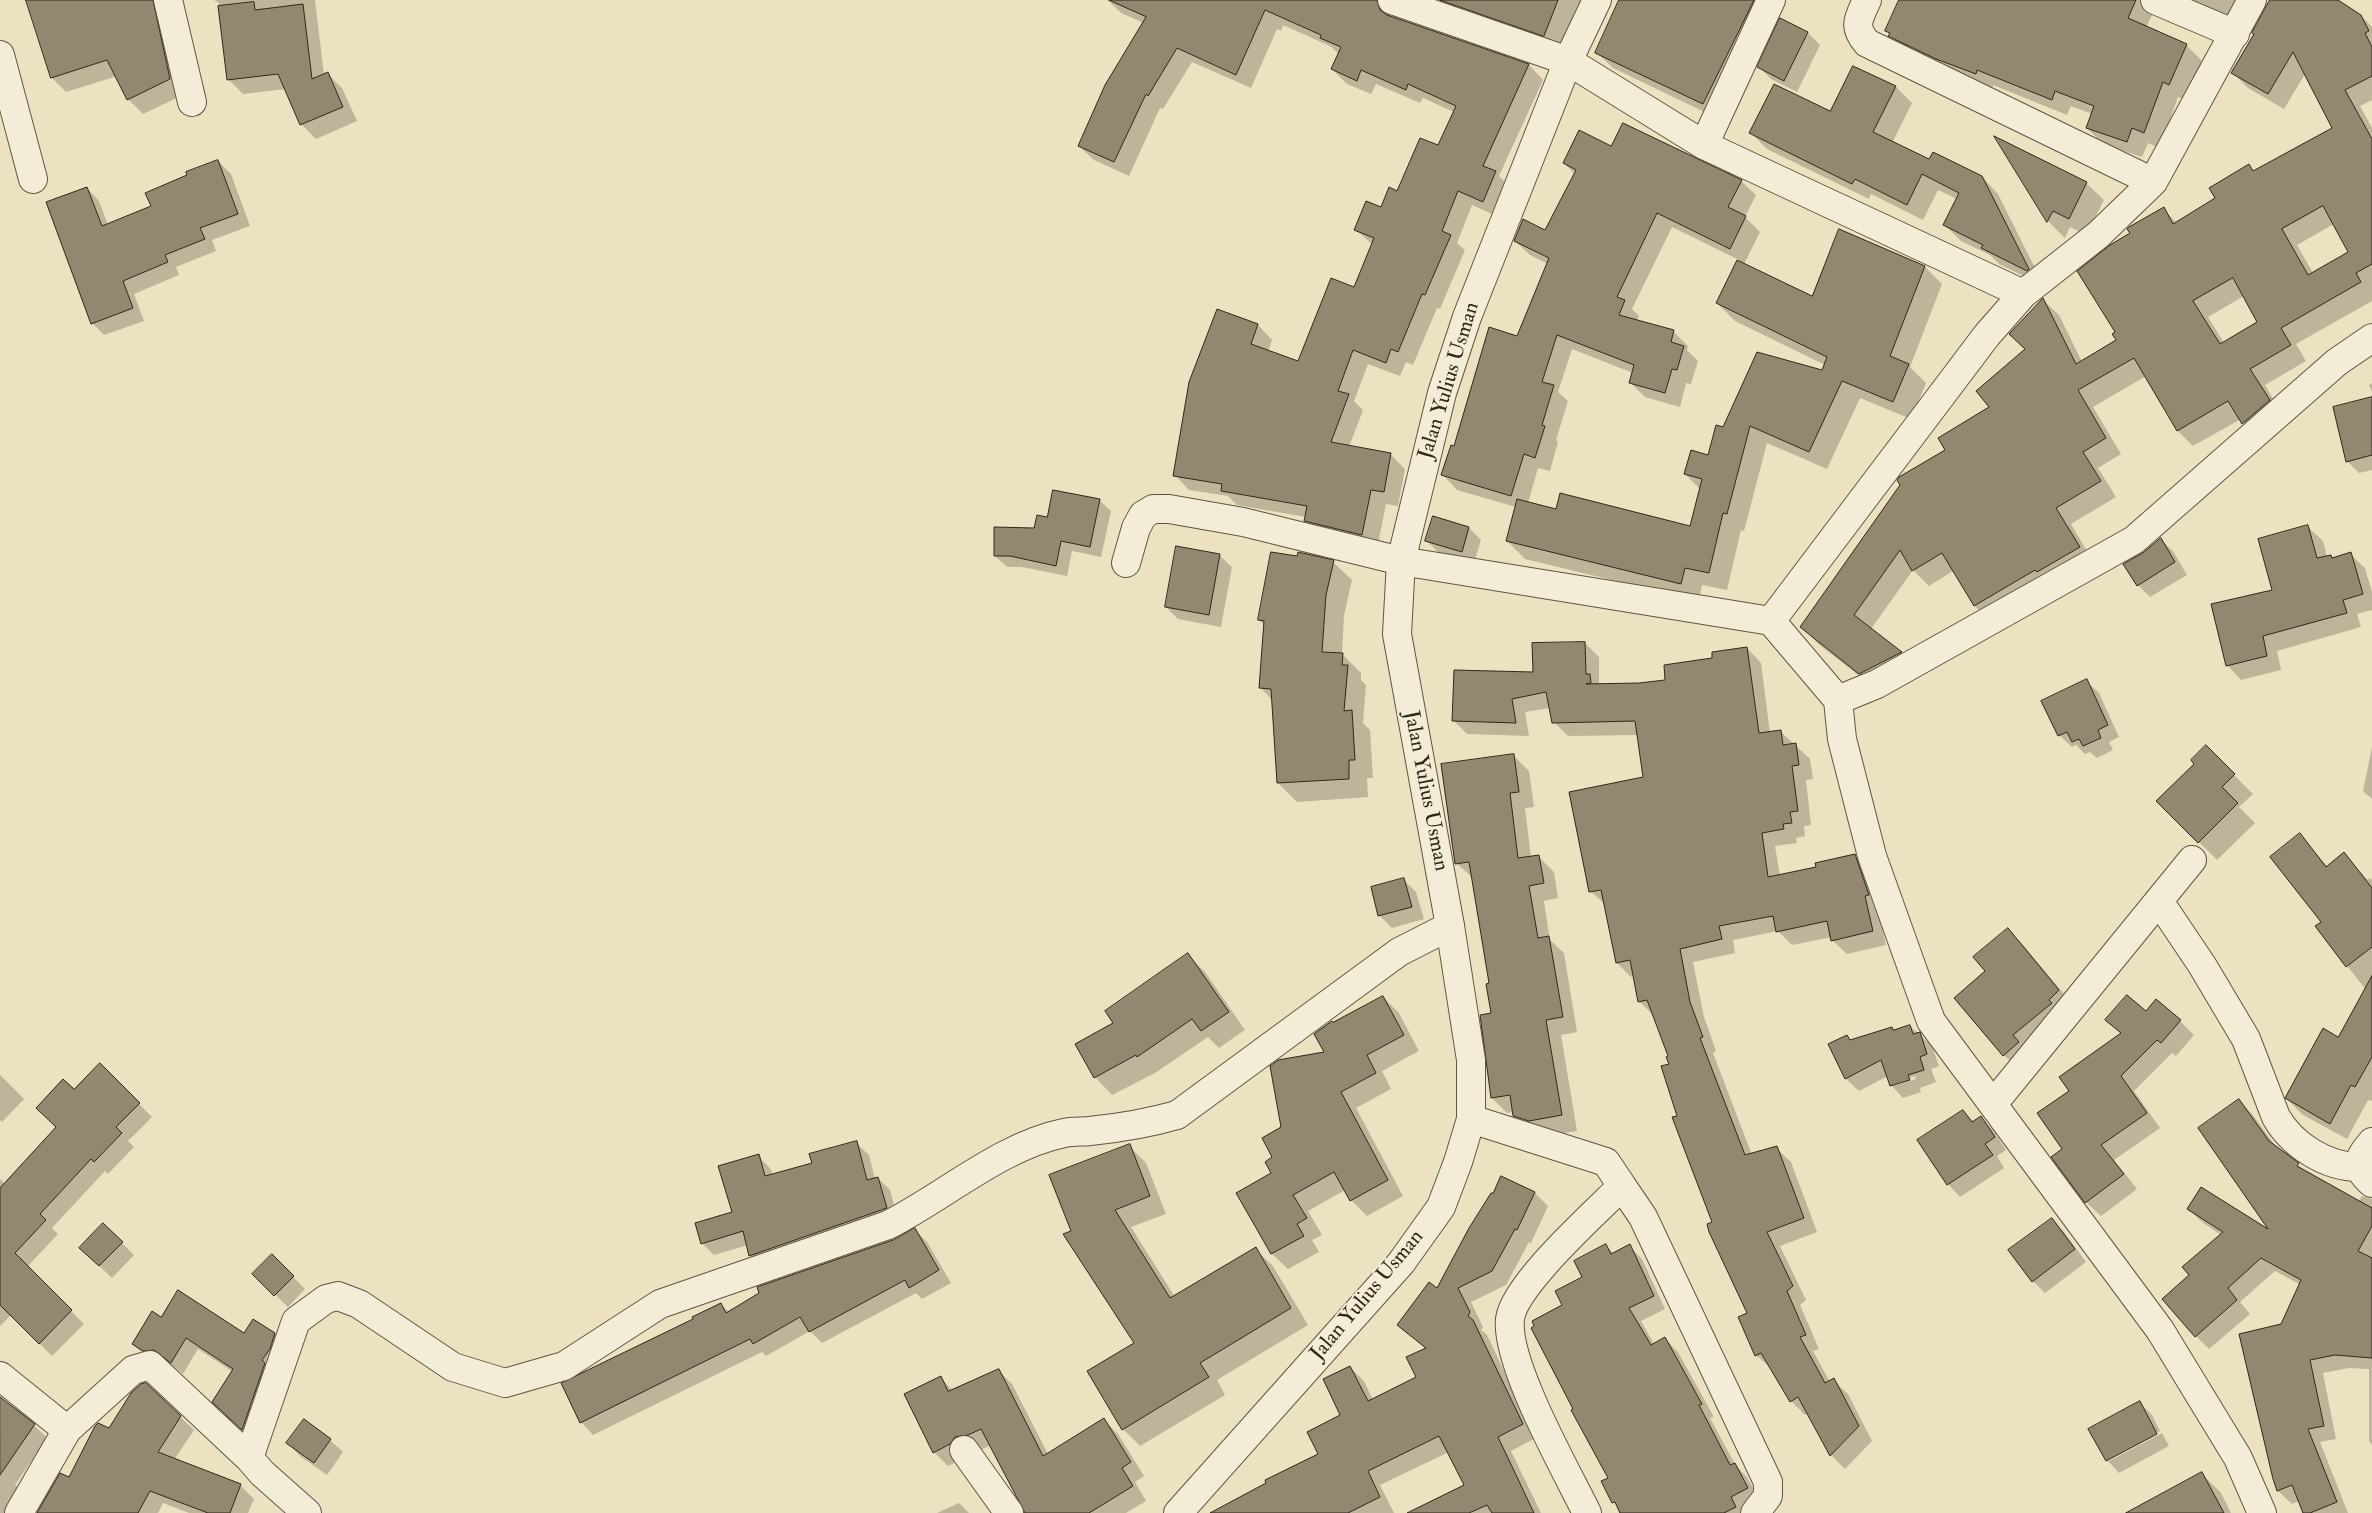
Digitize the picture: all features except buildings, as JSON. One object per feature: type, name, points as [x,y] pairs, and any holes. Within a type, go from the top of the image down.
[{"type":"street","points":[[168,0],[192,102]]},
{"type":"street","points":[[1392,0],[1568,61],[1704,146],[2023,294]]},
{"type":"street","name":"Jalan Yulius Usman","points":[[1178,1513],[1401,1263],[1441,1207],[1471,1120],[1472,1060],[1450,926],[1397,634],[1401,560],[1442,393],[1467,316],[1568,61],[1597,0]]},
{"type":"street","points":[[1704,146],[1771,0]]},
{"type":"street","points":[[1867,0],[1857,23],[1859,34],[1867,43],[2153,182]]},
{"type":"street","points":[[2155,0],[2235,34]]},
{"type":"street","points":[[1771,621],[1987,335],[2023,294],[2098,235],[2153,182],[2252,0]]},
{"type":"street","points":[[0,55],[33,179]]},
{"type":"street","points":[[1838,700],[1877,684],[2134,540],[2337,362],[2372,338]]},
{"type":"street","points":[[1126,563],[1136,528],[1143,515],[1153,509],[1169,509],[1243,522],[1401,560],[1771,621],[1838,700],[1842,739],[1872,856],[1931,1021],[2160,1330],[2238,1458],[2262,1513]]},
{"type":"street","points":[[1993,1104],[2192,860]]},
{"type":"street","points":[[2159,901],[2202,965],[2246,1039],[2282,1128],[2291,1138],[2327,1160],[2365,1175]]},
{"type":"street","points":[[249,1458],[296,1321],[326,1299],[338,1296],[360,1304],[453,1367],[505,1383],[564,1366],[660,1304],[888,1225],[917,1210],[993,1162],[1029,1145],[1064,1133],[1154,1122],[1176,1115],[1399,952],[1450,926]]},
{"type":"street","points":[[1471,1120],[1606,1162],[1643,1217],[1768,1482],[1768,1496],[1756,1513]]},
{"type":"street","points":[[2365,1175],[2361,1155],[2372,1142]]},
{"type":"street","points":[[1587,1513],[1524,1382],[1511,1342],[1510,1318],[1519,1297],[1557,1250],[1622,1186]]},
{"type":"street","points":[[19,1513],[67,1430],[133,1370],[150,1365],[249,1458],[262,1473],[307,1513]]},
{"type":"street","points":[[0,1376],[67,1430]]},
{"type":"street","points":[[964,1450],[1009,1513]]}]
